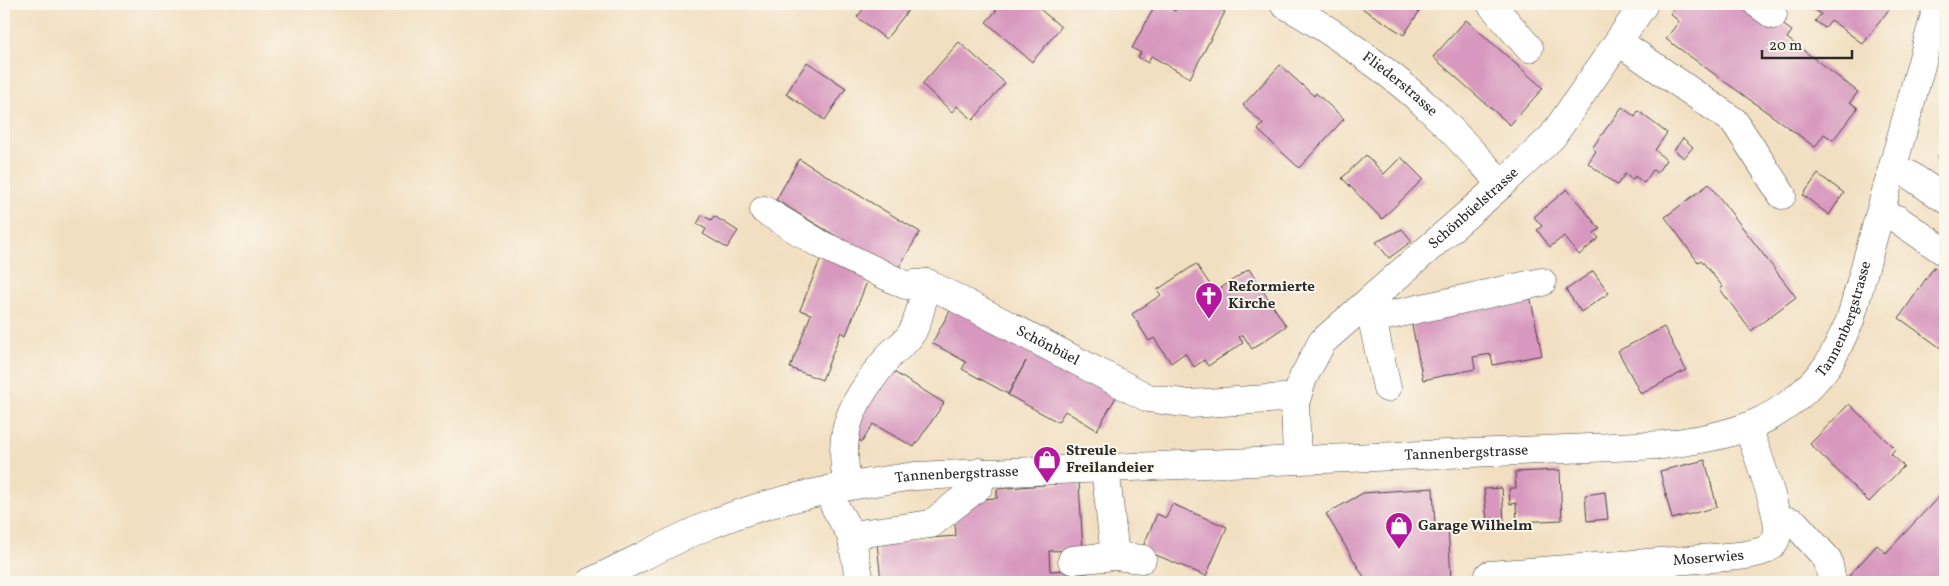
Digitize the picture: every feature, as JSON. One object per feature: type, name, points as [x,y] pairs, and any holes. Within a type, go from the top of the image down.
[{"type":"street","name":"Fliederstrasse","points":[[1284,4],[1310,18],[1375,65],[1432,111],[1502,184]]},
{"type":"street","points":[[1491,4],[1529,48]]},
{"type":"street","name":"Schönbüelstrasse","points":[[1295,403],[1303,378],[1322,342],[1367,314],[1552,137],[1644,4]]},
{"type":"street","name":"Tannenbergstrasse","points":[[590,582],[708,525],[772,504],[839,487],[915,476],[1662,445],[1713,438],[1748,427],[1785,407],[1806,390],[1828,365],[1850,321],[1938,4]]},
{"type":"street","points":[[1619,42],[1734,121],[1782,195]]},
{"type":"street","points":[[1892,170],[1908,174],[1945,199]]},
{"type":"street","name":"Schönbüel","points":[[764,210],[818,242],[905,285],[927,283],[1148,398],[1190,404],[1284,398],[1295,403]]},
{"type":"street","points":[[1881,214],[1897,219],[1945,252]]},
{"type":"street","points":[[1387,388],[1367,314],[1542,282]]},
{"type":"street","points":[[860,582],[851,535],[834,505],[839,487],[846,427],[855,404],[890,355],[911,334],[927,283]]},
{"type":"street","points":[[1295,403],[1297,459]]},
{"type":"street","name":"Moserwies","points":[[1489,576],[1757,554],[1770,547],[1778,536],[1777,518],[1756,487],[1748,427]]},
{"type":"street","points":[[1072,560],[1129,557],[1105,467]]},
{"type":"street","points":[[851,535],[931,524],[979,486],[980,472]]},
{"type":"street","points":[[1777,518],[1795,523],[1828,560],[1832,582]]},
{"type":"building","points":[[867,4],[913,4],[886,39],[857,17]]},
{"type":"building","points":[[1002,4],[1034,4],[1061,27],[1032,62],[986,22]]},
{"type":"building","points":[[1156,4],[1162,4],[1175,11],[1178,4],[1210,4],[1225,12],[1190,78],[1151,56],[1148,63],[1138,57],[1141,53],[1132,48]]},
{"type":"building","points":[[1362,4],[1424,4],[1404,35],[1360,7]]},
{"type":"building","points":[[1678,4],[1736,4],[1770,27],[1775,19],[1792,31],[1787,38],[1858,92],[1850,102],[1858,108],[1833,140],[1824,134],[1815,147],[1666,39],[1679,21],[1670,14]]},
{"type":"building","points":[[1807,4],[1893,4],[1863,44],[1831,20],[1825,28],[1815,21],[1821,14]]},
{"type":"building","points":[[1466,20],[1543,88],[1510,125],[1433,57]]},
{"type":"building","points":[[959,42],[1005,83],[973,120],[957,106],[952,112],[922,84]]},
{"type":"building","points":[[807,62],[846,88],[825,120],[786,94]]},
{"type":"building","points":[[1280,65],[1314,96],[1316,93],[1344,119],[1299,168],[1258,130],[1263,124],[1243,105]]},
{"type":"building","points":[[1622,107],[1635,117],[1638,111],[1667,133],[1655,150],[1666,160],[1657,173],[1653,170],[1644,183],[1635,176],[1633,180],[1625,174],[1617,185],[1588,163],[1596,151],[1592,148]]},
{"type":"building","points":[[1683,138],[1693,147],[1684,158],[1674,150]]},
{"type":"building","points":[[1945,147],[1945,164],[1937,158]]},
{"type":"building","points":[[1366,155],[1384,174],[1401,157],[1423,179],[1382,219],[1342,178]]},
{"type":"building","points":[[799,159],[920,232],[896,272],[776,200]]},
{"type":"building","points":[[1818,174],[1844,193],[1829,215],[1803,195]]},
{"type":"building","points":[[1709,184],[1796,297],[1751,331],[1720,289],[1723,287],[1701,260],[1698,262],[1665,217]]},
{"type":"building","points":[[1567,189],[1600,229],[1594,233],[1599,238],[1579,255],[1564,236],[1550,247],[1537,230],[1542,226],[1534,217]]},
{"type":"building","points":[[702,215],[711,220],[714,216],[738,231],[727,248],[703,234],[706,229],[697,224]]},
{"type":"building","points":[[1402,229],[1412,241],[1389,258],[1376,242]]},
{"type":"building","points":[[822,255],[870,274],[846,335],[841,332],[822,380],[790,368],[811,314],[800,310]]},
{"type":"building","name":"Reformierte Kirche","points":[[1196,264],[1215,292],[1249,269],[1286,326],[1252,349],[1243,335],[1239,337],[1243,343],[1208,366],[1204,360],[1194,367],[1185,353],[1171,363],[1154,338],[1149,341],[1132,314],[1161,295],[1157,290]]},
{"type":"building","points":[[1934,267],[1945,275],[1945,351],[1899,318]]},
{"type":"building","points":[[1593,271],[1609,293],[1581,312],[1566,290]]},
{"type":"building","points":[[1530,295],[1542,355],[1493,365],[1491,354],[1473,357],[1475,369],[1423,380],[1411,320]]},
{"type":"building","points":[[952,307],[1064,366],[1116,397],[1097,430],[1065,411],[1058,422],[1008,395],[1026,361],[1008,394],[962,369],[966,362],[932,343]]},
{"type":"building","points":[[1664,327],[1686,370],[1641,394],[1618,351]]},
{"type":"building","points":[[889,369],[944,403],[914,447],[873,424],[862,442],[849,434]]},
{"type":"building","points":[[1849,404],[1895,449],[1891,454],[1904,466],[1869,502],[1810,444]]},
{"type":"building","points":[[1705,460],[1717,507],[1672,519],[1660,471]]},
{"type":"building","points":[[1560,470],[1562,520],[1517,522],[1516,503],[1510,504],[1509,488],[1516,488],[1515,472]]},
{"type":"building","points":[[1079,482],[1083,550],[1049,551],[1050,571],[1084,569],[1085,582],[881,582],[877,542],[956,536],[953,501],[997,498],[997,489]]},
{"type":"building","name":"Garage Wilhelm","points":[[1433,488],[1435,525],[1448,524],[1451,581],[1367,582],[1326,514],[1363,493]]},
{"type":"building","points":[[1502,488],[1504,521],[1487,522],[1484,489]]},
{"type":"building","points":[[1945,490],[1945,582],[1850,582],[1846,579],[1877,545],[1886,553]]},
{"type":"building","points":[[1605,492],[1608,519],[1587,521],[1585,495]]},
{"type":"building","points":[[1172,504],[1227,527],[1206,576],[1142,549],[1157,514],[1166,518]]},
{"type":"place","name":"Reformierte Kirche","points":[[1209,320]]},
{"type":"place","name":"Streule Freilandeier","points":[[1047,484]]},
{"type":"place","name":"Garage Wilhelm","points":[[1399,550]]}]
